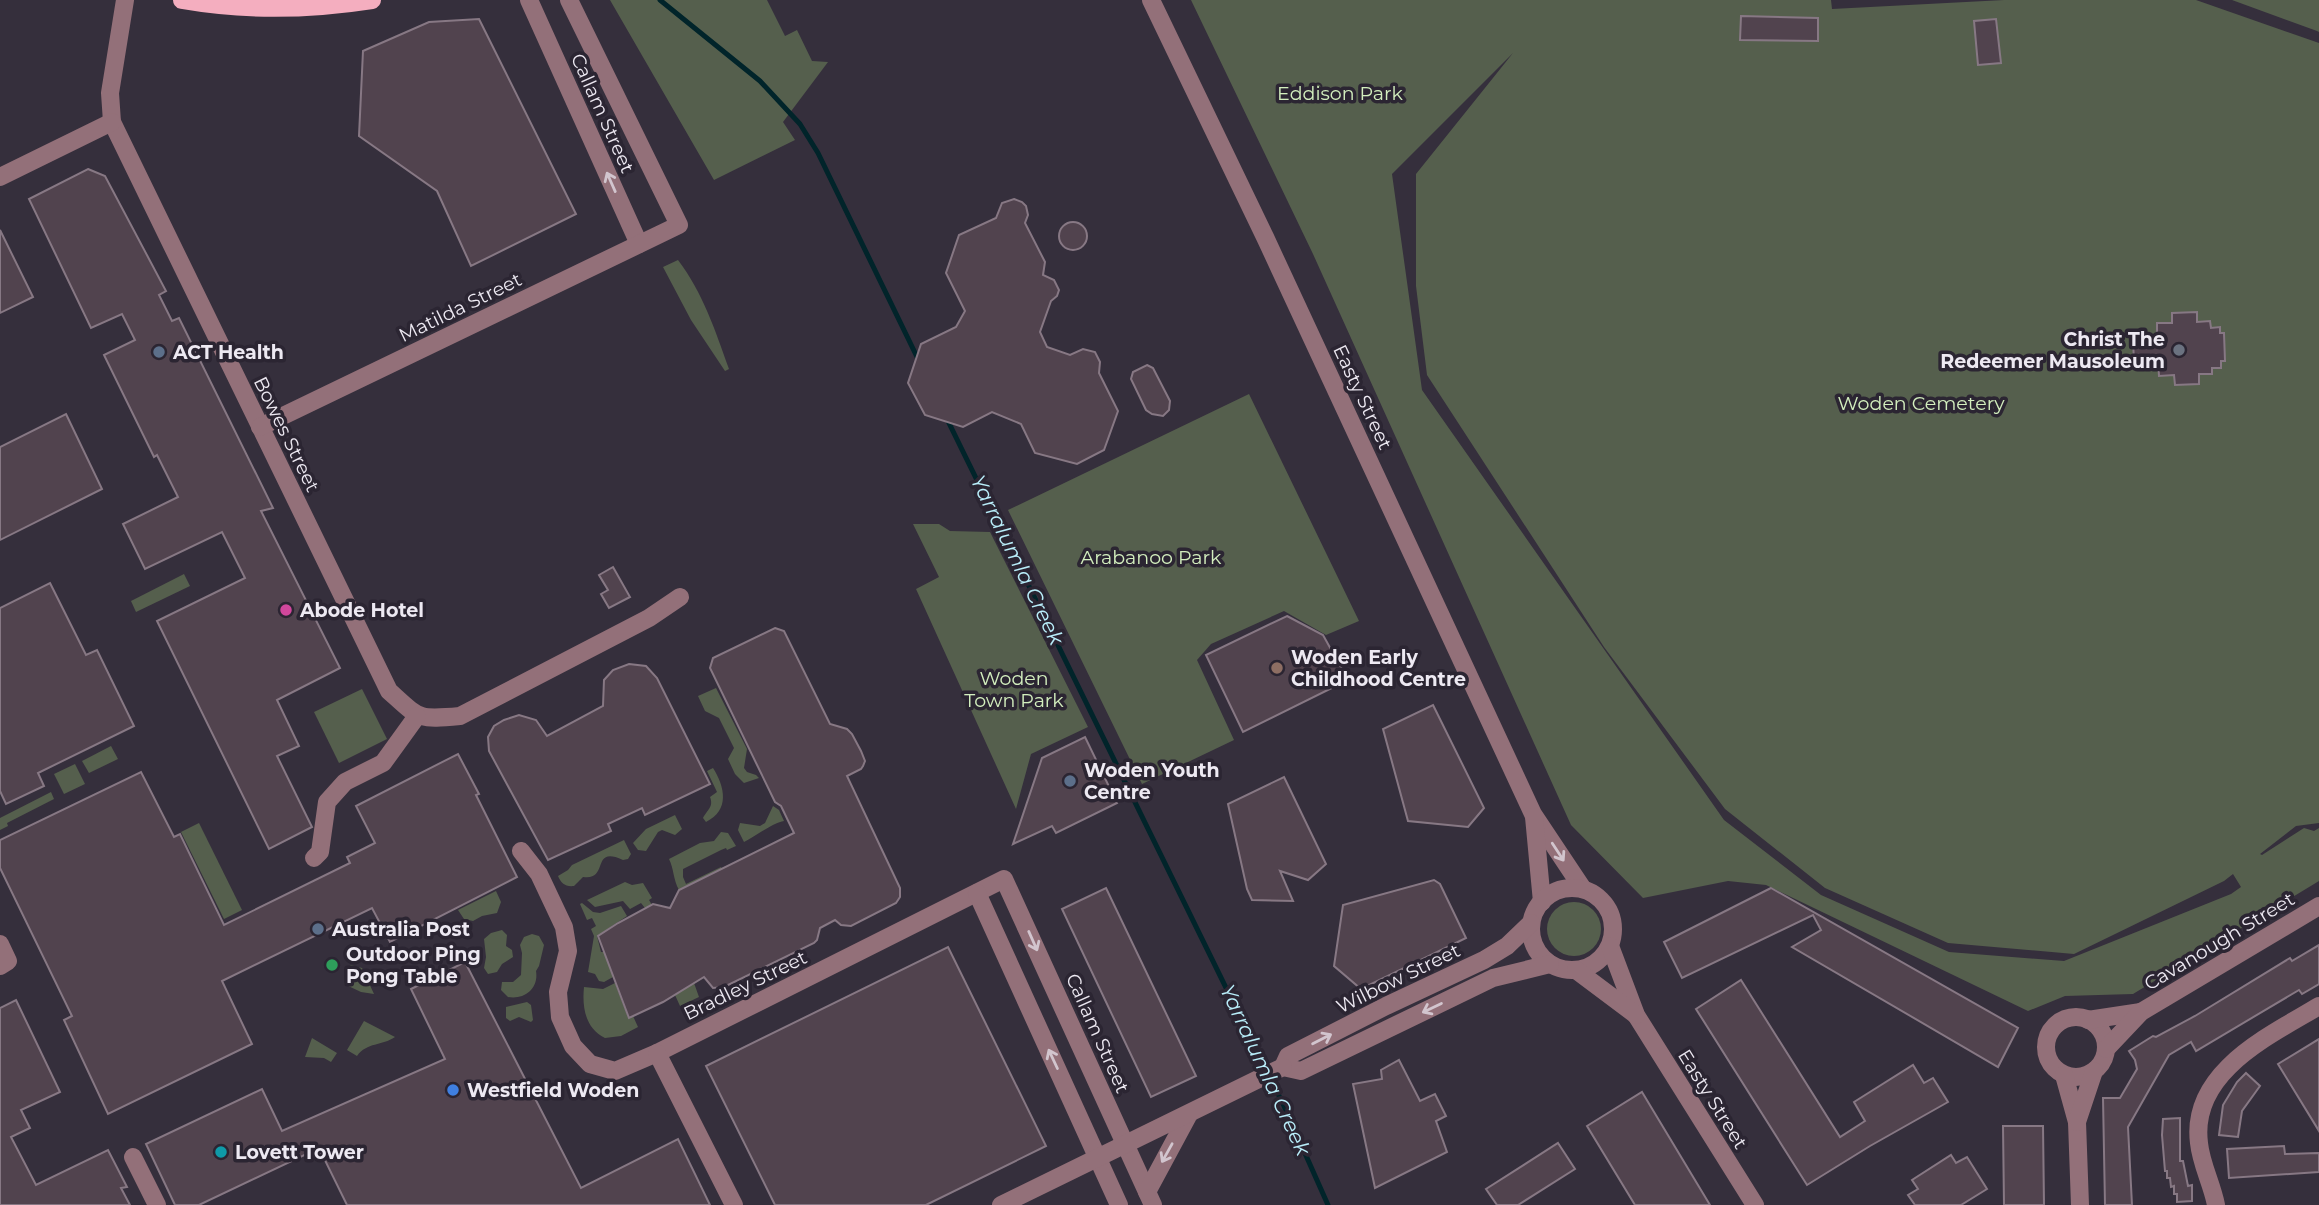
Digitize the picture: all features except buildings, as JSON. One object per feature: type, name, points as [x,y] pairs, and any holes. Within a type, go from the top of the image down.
[{"type":"main road","points":[[181,0],[281,9],[372,0]]},
{"type":"street","name":"Bowes Street","points":[[125,0],[110,93],[112,122],[389,691],[416,716]]},
{"type":"street","name":"Callam Street","points":[[529,0],[639,244]]},
{"type":"street","name":"Callam Street","points":[[569,0],[679,225]]},
{"type":"street","name":"Easty Street","points":[[1151,0],[1277,262],[1533,814],[1583,890]]},
{"type":"street","points":[[0,177],[112,122]]},
{"type":"street","name":"Matilda Street","points":[[260,427],[679,225]]},
{"type":"street","points":[[314,858],[320,852],[327,802],[345,782],[383,763],[416,716],[430,719],[460,716],[649,618],[680,597]]},
{"type":"street","name":"Easty Street","points":[[1533,814],[1542,901]]},
{"type":"street","points":[[521,851],[539,874],[564,927],[568,951],[558,992],[560,1017],[573,1046],[590,1064],[615,1070],[657,1053],[733,1205]]},
{"type":"street","name":"Callam Street","points":[[1004,879],[1150,1199]]},
{"type":"street","name":"Bradley Street","points":[[657,1053],[1004,879]]},
{"type":"street","points":[[1572,888],[1596,895],[1606,905],[1614,932],[1610,946],[1596,963],[1576,970],[1563,969],[1550,964],[1535,947],[1531,923],[1542,901],[1550,894],[1572,888]]},
{"type":"street","points":[[977,893],[1119,1205]]},
{"type":"street","name":"Cavanough Street","points":[[2106,1049],[2141,1012],[2319,906]]},
{"type":"street","name":"Wilbow Street","points":[[1001,1205],[1255,1082],[1283,1067],[1288,1056],[1483,960],[1507,946],[1531,923]]},
{"type":"street","points":[[0,944],[8,961],[0,966]]},
{"type":"street","name":"Easty Street","points":[[1610,946],[1636,1015],[1755,1205]]},
{"type":"street","name":"Wilbow Street","points":[[1283,1067],[1301,1070],[1493,978],[1550,964]]},
{"type":"street","name":"Easty Street","points":[[1576,970],[1636,1015]]},
{"type":"street","points":[[2216,1205],[2198,1140],[2202,1106],[2207,1095],[2233,1060],[2248,1048],[2319,1006]]},
{"type":"street","name":"Cavanough Street","points":[[2088,1020],[2141,1012]]},
{"type":"street","points":[[2069,1018],[2088,1020],[2101,1032],[2106,1049],[2100,1065],[2080,1077],[2064,1075],[2050,1063],[2046,1045],[2048,1036],[2060,1022],[2069,1018]]},
{"type":"street","points":[[2077,1122],[2094,1071]]},
{"type":"street","points":[[2064,1075],[2077,1122],[2080,1205]]},
{"type":"street","points":[[1150,1199],[1189,1114]]},
{"type":"street","points":[[133,1157],[157,1205]]},
{"type":"green space","points":[[610,0],[767,0],[785,36],[797,30],[812,61],[828,62],[783,122],[795,140],[714,180]]},
{"type":"green space","name":"Woden Cemetery","points":[[1191,0],[1831,0],[1832,9],[2004,0],[2196,0],[2319,43],[2319,823],[2296,826],[2260,854],[2304,828],[2314,831],[2319,828],[2319,881],[2133,994],[2065,996],[2028,1011],[1766,885],[1728,881],[1643,898],[1571,825],[1313,254]],"holes":[[[1513,53],[1416,174],[1416,286],[1427,375],[1604,647],[1725,809],[1825,888],[1948,943],[2074,954],[2224,881],[2233,874],[2241,887],[2231,894],[2064,961],[1949,952],[1821,895],[1724,820],[1422,390],[1392,174]]]},
{"type":"green space","points":[[2232,0],[2319,0],[2319,32],[2317,31]]},
{"type":"green space","points":[[678,260],[695,285],[708,312],[729,369],[725,371],[691,320],[663,267]]},
{"type":"green space","name":"Arabanoo Park","points":[[1249,394],[1359,621],[1326,635],[1284,611],[1211,644],[1197,660],[1234,740],[1142,784],[1008,510]]},
{"type":"green space","name":"Woden Town Park","points":[[913,524],[939,524],[950,531],[990,532],[1088,727],[1031,754],[1016,809],[916,589],[939,577]]},
{"type":"green space","points":[[184,574],[190,586],[136,612],[131,601]]},
{"type":"green space","points":[[716,688],[747,749],[744,768],[759,778],[744,783],[735,774],[728,759],[734,748],[719,718],[705,711],[698,696]]},
{"type":"green space","points":[[362,689],[387,739],[339,763],[314,712]]},
{"type":"green space","points":[[111,746],[118,759],[89,773],[82,761]]},
{"type":"green space","points":[[75,764],[85,784],[64,794],[54,774]]},
{"type":"green space","points":[[713,768],[723,798],[719,811],[706,822],[703,818],[711,806],[710,797],[717,792],[707,771]]},
{"type":"green space","points":[[51,792],[54,799],[7,823],[8,826],[0,830],[0,818]]},
{"type":"green space","points":[[773,806],[779,810],[784,821],[744,842],[738,830],[740,823],[760,826],[765,823]]},
{"type":"green space","points":[[675,815],[682,829],[675,835],[662,830],[646,851],[638,850],[633,843],[646,829]]},
{"type":"green space","points":[[199,823],[242,910],[224,919],[181,832]]},
{"type":"green space","points":[[721,832],[728,833],[736,846],[721,850],[683,869],[683,877],[686,884],[721,867],[722,869],[679,890],[669,859],[700,843],[714,841]]},
{"type":"green space","points":[[624,840],[631,854],[628,859],[607,857],[596,874],[583,877],[574,886],[560,881],[558,876],[572,865]]},
{"type":"green space","points":[[625,882],[632,885],[643,883],[652,898],[649,900],[652,905],[645,908],[641,903],[630,909],[623,901],[595,907],[587,900]]},
{"type":"green space","points":[[496,891],[501,902],[497,913],[473,921],[464,919],[458,910]]},
{"type":"green space","points":[[1574,902],[1593,910],[1601,929],[1593,948],[1574,956],[1555,948],[1547,929],[1555,910]]},
{"type":"green space","points":[[580,904],[593,912],[600,913],[621,906],[627,916],[597,936],[613,977],[604,982],[588,972],[594,936],[591,929],[596,926],[592,918],[587,920]]},
{"type":"green space","points":[[502,930],[507,935],[506,946],[512,950],[513,957],[502,964],[497,972],[488,974],[484,968],[484,939],[491,933]]},
{"type":"green space","points":[[532,934],[539,936],[544,945],[535,983],[525,995],[508,997],[501,990],[502,982],[513,982],[521,975],[520,945],[524,937]]},
{"type":"green space","points":[[351,965],[362,968],[374,994],[361,992],[344,984],[346,969]]},
{"type":"green space","points":[[615,983],[628,1017],[633,1016],[638,1027],[621,1036],[605,1038],[593,1029],[586,1016],[584,987],[603,989]]},
{"type":"green space","points":[[694,983],[699,997],[680,1006],[675,995]]},
{"type":"green space","points":[[527,1002],[531,1005],[531,1022],[519,1017],[510,1021],[506,1018],[506,1007]]},
{"type":"green space","points":[[364,1021],[395,1037],[365,1048],[357,1056],[347,1050]]},
{"type":"green space","points":[[312,1038],[337,1053],[331,1062],[324,1058],[305,1057]]},
{"type":"waterway","name":"Yarralumla Creek","points":[[660,0],[760,81],[800,124],[818,153],[919,361]]},
{"type":"waterway","name":"Yarralumla Creek","points":[[946,417],[1284,1106],[1328,1205]]},
{"type":"place","name":"Christ The Redeemer Mausoleum","points":[[2179,350]]},
{"type":"place","name":"ACT Health","points":[[159,352]]},
{"type":"place","name":"Abode Hotel","points":[[286,610]]},
{"type":"place","name":"Woden Early Childhood Centre","points":[[1277,668]]},
{"type":"place","name":"Woden Youth Centre","points":[[1070,781]]},
{"type":"place","name":"Australia Post","points":[[318,929]]},
{"type":"place","name":"Outdoor Ping Pong Table","points":[[332,965]]},
{"type":"place","name":"Westfield Woden","points":[[453,1090]]},
{"type":"place","name":"Lovett Tower","points":[[221,1152]]},
{"type":"park label","name":"Eddison Park","points":[[1340,93]]}]
